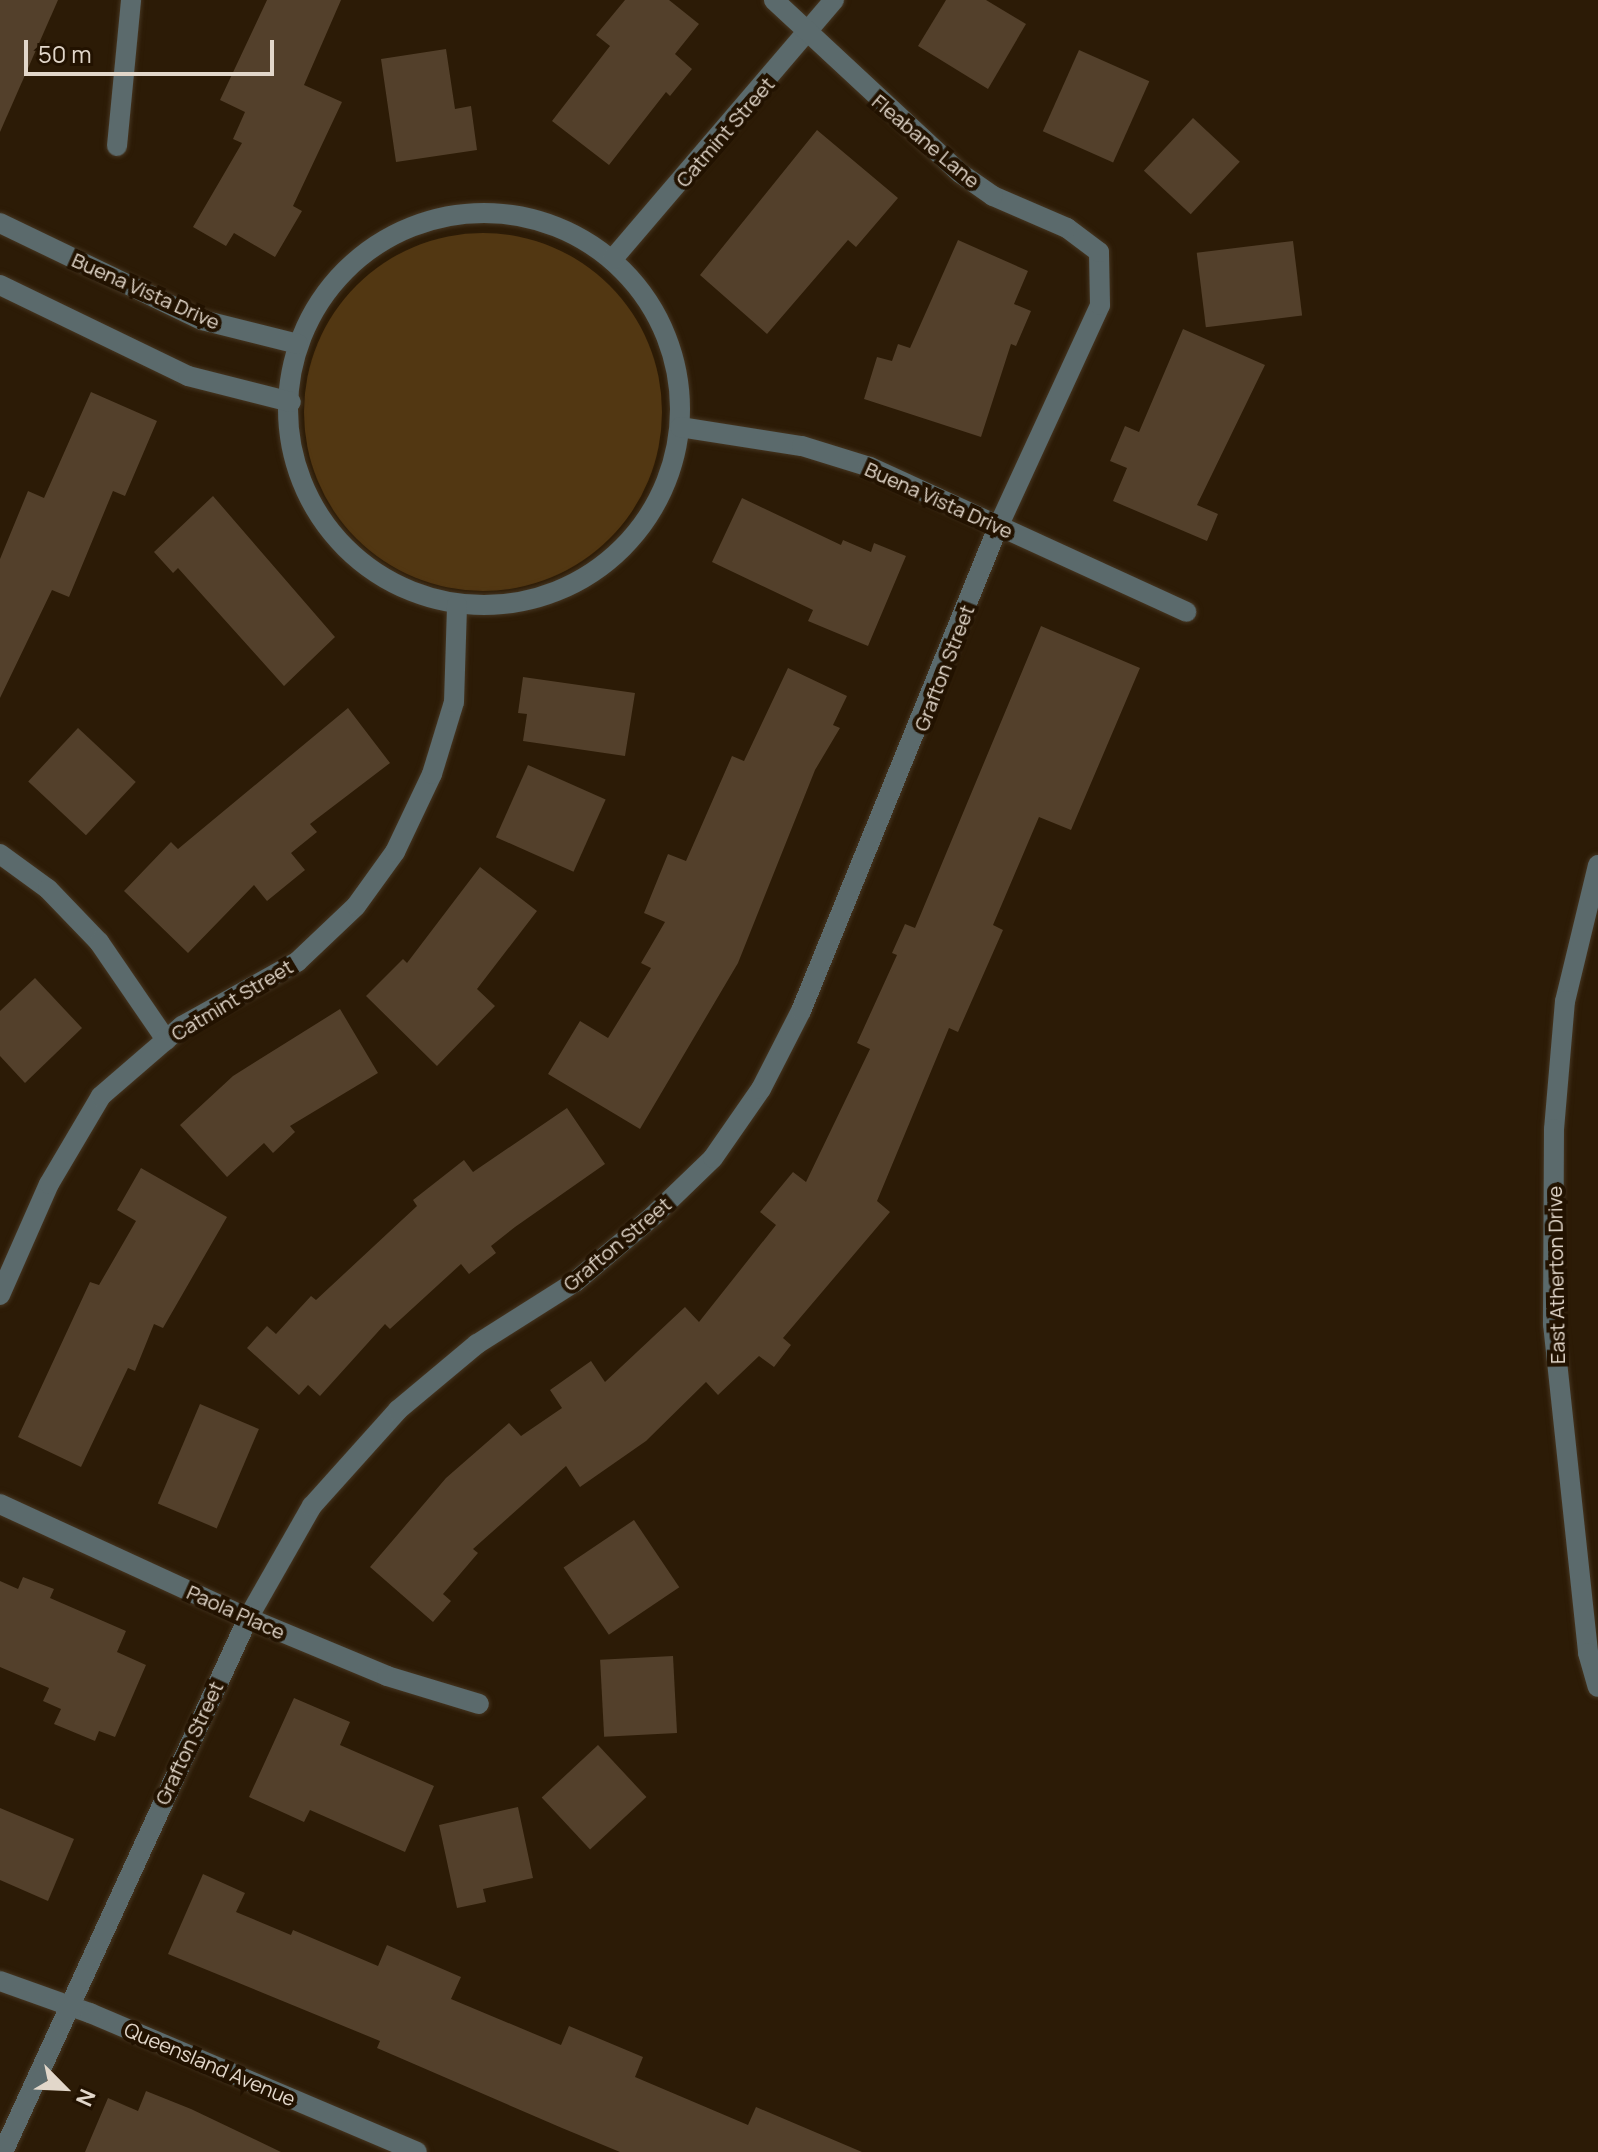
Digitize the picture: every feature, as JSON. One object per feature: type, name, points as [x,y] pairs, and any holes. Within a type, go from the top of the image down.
[{"type":"street","points":[[117,146],[131,0]]},
{"type":"street","name":"Fleabane Lane","points":[[774,0],[960,173],[993,196],[1067,228],[1099,252]]},
{"type":"street","name":"Catmint Street","points":[[612,260],[809,34],[834,0]]},
{"type":"street","points":[[472,211],[512,213],[549,222],[612,260],[638,285],[664,328],[679,385],[680,427],[660,497],[629,541],[599,568],[546,596],[507,605],[457,605],[399,588],[362,565],[319,519],[301,485],[287,428],[298,344],[336,278],[371,247],[420,222],[472,211]]},
{"type":"street","name":"Buena Vista Drive","points":[[0,223],[202,320],[298,344]]},
{"type":"street","name":"Grafton Street","points":[[3,2152],[66,2005],[248,1618],[312,1506],[398,1410],[477,1344],[575,1282],[653,1216],[713,1158],[761,1089],[819,969],[998,527],[1100,305],[1099,252]]},
{"type":"street","points":[[0,285],[188,376],[291,402]]},
{"type":"street","name":"Buena Vista Drive","points":[[680,427],[802,446],[856,463],[1186,612]]},
{"type":"street","name":"Catmint Street","points":[[0,1295],[49,1184],[101,1096],[166,1040],[297,962],[356,906],[395,852],[432,774],[454,702],[457,605]]},
{"type":"street","points":[[0,854],[48,889],[99,942],[166,1040]]},
{"type":"street","name":"East Atherton Drive","points":[[1598,865],[1564,1016],[1554,1129],[1553,1324],[1588,1653],[1598,1687]]},
{"type":"street","name":"Paola Place","points":[[0,1504],[248,1618],[387,1676],[479,1704]]},
{"type":"street","name":"Queensland Avenue","points":[[0,1981],[66,2005],[417,2152]]},
{"type":"shaded area","points":[[483,233],[518,237],[551,247],[582,264],[609,286],[631,313],[648,344],[658,377],[662,412],[658,447],[648,480],[631,511],[609,538],[582,560],[551,577],[518,587],[483,591],[448,587],[415,577],[384,560],[357,538],[335,511],[318,480],[308,447],[304,412],[308,377],[318,344],[335,313],[357,286],[384,264],[415,247],[448,237]]},
{"type":"building","points":[[0,0],[58,0],[0,132]]},
{"type":"building","points":[[267,0],[341,0],[304,85],[342,102],[293,206],[302,211],[275,257],[234,233],[226,246],[193,227],[242,143],[233,139],[245,112],[220,100]]},
{"type":"building","points":[[625,0],[669,0],[699,24],[675,54],[692,69],[670,96],[666,92],[609,165],[552,121],[610,46],[596,35]]},
{"type":"building","points":[[946,0],[986,0],[1026,24],[988,89],[918,46]]},
{"type":"building","points":[[446,49],[455,109],[471,106],[477,150],[396,162],[381,59]]},
{"type":"building","points":[[1079,50],[1149,81],[1113,163],[1043,131]]},
{"type":"building","points":[[1193,118],[1240,162],[1191,214],[1144,171]]},
{"type":"building","points":[[817,130],[898,198],[856,247],[848,240],[767,334],[700,275]]},
{"type":"building","points":[[958,240],[1028,271],[1014,304],[1031,311],[1016,346],[1011,344],[981,437],[864,399],[877,357],[892,361],[898,344],[910,348]]},
{"type":"building","points":[[1293,241],[1302,315],[1206,327],[1197,253]]},
{"type":"building","points":[[1183,329],[1265,365],[1197,505],[1218,514],[1207,541],[1113,501],[1127,468],[1110,461],[1125,426],[1139,432]]},
{"type":"building","points":[[91,392],[157,421],[125,496],[113,491],[69,597],[52,590],[0,698],[0,559],[28,491],[44,498]]},
{"type":"building","points":[[213,496],[335,637],[284,686],[178,568],[173,573],[154,552]]},
{"type":"building","points":[[742,498],[841,545],[843,540],[871,552],[874,543],[906,556],[868,646],[808,621],[813,610],[712,562]]},
{"type":"building","points":[[1041,626],[1140,668],[1071,830],[1039,817],[993,925],[1003,930],[958,1032],[949,1028],[877,1201],[890,1212],[783,1338],[791,1345],[774,1367],[759,1356],[718,1395],[706,1382],[646,1441],[580,1487],[566,1466],[473,1549],[478,1553],[443,1594],[451,1601],[433,1622],[370,1567],[446,1478],[509,1423],[521,1436],[562,1408],[550,1390],[591,1361],[605,1382],[685,1307],[699,1322],[776,1225],[760,1212],[793,1172],[806,1182],[870,1049],[857,1043],[897,955],[892,953],[905,924],[915,928]]},
{"type":"building","points":[[788,668],[847,696],[833,725],[840,728],[815,770],[738,963],[640,1129],[548,1074],[580,1021],[608,1038],[651,968],[641,963],[665,922],[644,913],[668,854],[686,861],[732,756],[744,761]]},
{"type":"building","points":[[523,677],[635,693],[625,756],[523,741],[527,714],[518,713]]},
{"type":"building","points":[[348,708],[390,763],[310,824],[317,832],[291,853],[305,870],[267,901],[254,885],[188,953],[124,891],[171,842],[178,849]]},
{"type":"building","points":[[78,728],[136,782],[86,835],[28,781]]},
{"type":"building","points":[[528,765],[606,800],[574,872],[496,837]]},
{"type":"building","points":[[480,867],[537,911],[477,989],[495,1006],[437,1066],[366,996],[403,959],[407,963]]},
{"type":"building","points":[[35,978],[82,1028],[25,1083],[0,1056],[0,1011]]},
{"type":"building","points":[[340,1009],[378,1073],[290,1126],[295,1132],[273,1153],[264,1143],[227,1177],[180,1125],[233,1076]]},
{"type":"building","points":[[567,1108],[605,1164],[491,1246],[496,1253],[469,1274],[461,1264],[390,1329],[385,1324],[320,1396],[308,1385],[299,1395],[247,1348],[267,1326],[276,1334],[311,1296],[316,1300],[417,1206],[413,1200],[464,1160],[473,1172]]},
{"type":"building","points":[[141,1168],[227,1217],[163,1328],[154,1324],[135,1371],[128,1368],[81,1467],[18,1437],[90,1282],[99,1285],[136,1221],[117,1210]]},
{"type":"building","points":[[200,1404],[259,1429],[217,1528],[158,1503]]},
{"type":"building","points":[[634,1520],[679,1587],[609,1635],[564,1568]]},
{"type":"building","points":[[23,1577],[54,1589],[50,1598],[126,1631],[117,1652],[146,1665],[115,1737],[99,1731],[95,1741],[54,1724],[61,1709],[43,1701],[49,1688],[0,1667],[0,1581],[18,1589]]},
{"type":"building","points":[[673,1656],[677,1733],[604,1737],[600,1660]]},
{"type":"building","points":[[294,1698],[350,1722],[340,1745],[434,1786],[405,1852],[310,1810],[304,1822],[249,1797]]},
{"type":"building","points":[[598,1745],[646,1797],[590,1849],[542,1798]]},
{"type":"building","points":[[518,1807],[533,1878],[483,1889],[486,1902],[457,1908],[439,1825]]},
{"type":"building","points":[[0,1808],[74,1839],[48,1901],[0,1880]]},
{"type":"building","points":[[203,1874],[245,1893],[236,1912],[291,1935],[293,1930],[378,1966],[387,1945],[461,1977],[451,1999],[561,2045],[569,2026],[643,2057],[635,2077],[748,2125],[756,2107],[862,2152],[620,2152],[562,2128],[377,2048],[380,2041],[168,1954]]},
{"type":"building","points":[[146,2091],[281,2152],[85,2152],[108,2098],[138,2111]]}]
